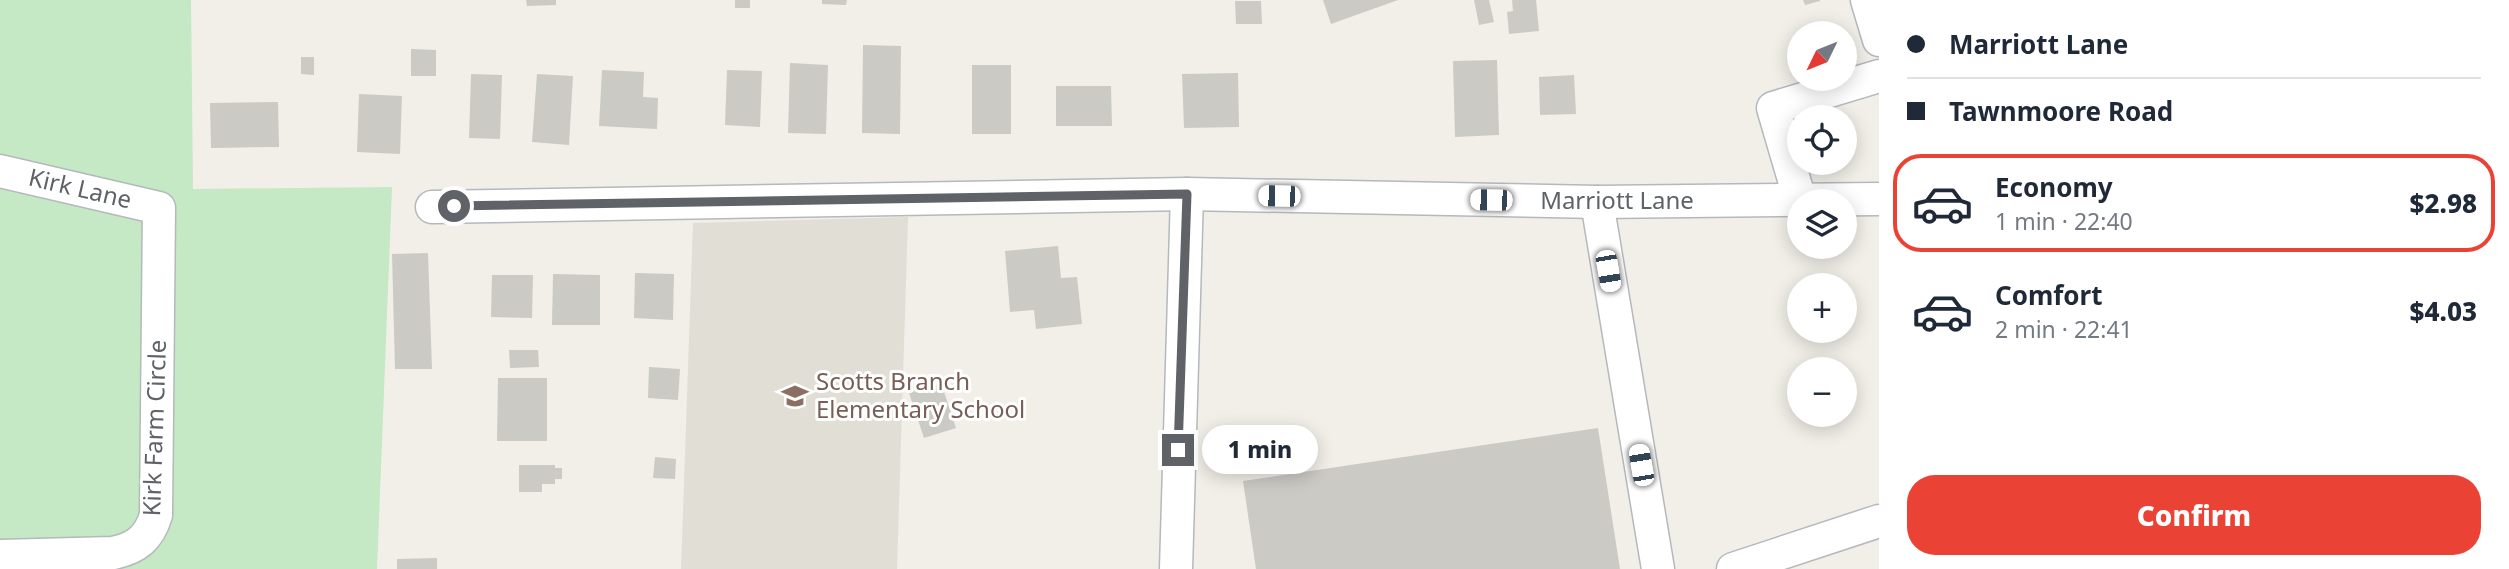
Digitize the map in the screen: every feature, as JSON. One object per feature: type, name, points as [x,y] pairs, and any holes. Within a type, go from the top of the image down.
[{"type":"street","points":[[1867,0],[1879,40]]},
{"type":"street","points":[[1797,189],[1773,108],[1879,76]]},
{"type":"street","name":"Kirk Lane","points":[[0,171],[159,208]]},
{"type":"street","points":[[1176,569],[1187,194]]},
{"type":"street","name":"Marriott Lane","points":[[432,207],[1187,194],[1597,202],[1787,200]]},
{"type":"street","name":"Marriott Lane","points":[[1857,200],[1879,200]]},
{"type":"street","points":[[1597,202],[1658,569]]},
{"type":"street","name":"Kirk Farm Circle","points":[[0,556],[113,554],[135,546],[152,530],[156,515],[159,208]]},
{"type":"street","points":[[1733,569],[1879,521]]},
{"type":"shaded area","name":"Scotts Branch Elementary School","points":[[908,217],[897,569],[681,569],[693,223]]},
{"type":"green space","points":[[0,0],[191,0],[193,189],[392,187],[377,569],[0,569]]},
{"type":"building","points":[[526,0],[556,0],[556,5],[527,6]]},
{"type":"building","points":[[735,0],[750,0],[750,8],[735,8]]},
{"type":"building","points":[[822,0],[847,0],[846,5],[822,4]]},
{"type":"building","points":[[1323,0],[1398,0],[1331,24]]},
{"type":"building","points":[[1474,0],[1489,0],[1494,22],[1479,25]]},
{"type":"building","points":[[1512,0],[1536,0],[1539,31],[1509,34],[1507,12],[1513,11]]},
{"type":"building","points":[[1803,0],[1820,0],[1820,1],[1805,5]]},
{"type":"building","points":[[1235,1],[1261,1],[1262,24],[1236,24]]},
{"type":"building","points":[[863,45],[901,46],[900,134],[862,133]]},
{"type":"building","points":[[411,49],[436,50],[436,76],[411,76]]},
{"type":"building","points":[[301,57],[314,57],[314,75],[301,74]]},
{"type":"building","points":[[1497,60],[1499,135],[1455,137],[1453,61]]},
{"type":"building","points":[[790,63],[828,65],[826,134],[788,133]]},
{"type":"building","points":[[972,65],[1011,65],[1011,134],[972,134]]},
{"type":"building","points":[[602,70],[644,72],[643,97],[658,98],[657,129],[599,126]]},
{"type":"building","points":[[727,70],[762,71],[760,127],[725,125]]},
{"type":"building","points":[[1238,73],[1239,127],[1184,128],[1182,74]]},
{"type":"building","points":[[471,74],[502,75],[500,139],[469,138]]},
{"type":"building","points":[[537,74],[573,76],[569,145],[532,142]]},
{"type":"building","points":[[1574,75],[1576,114],[1540,115],[1539,77]]},
{"type":"building","points":[[1056,86],[1111,86],[1112,126],[1056,126]]},
{"type":"building","points":[[359,94],[402,96],[400,154],[357,152]]},
{"type":"building","points":[[278,102],[279,147],[211,148],[210,103]]},
{"type":"building","points":[[1058,246],[1061,278],[1077,277],[1082,324],[1036,329],[1034,310],[1010,312],[1005,251]]},
{"type":"building","points":[[428,253],[432,369],[395,369],[392,254]]},
{"type":"building","points":[[635,273],[674,274],[673,320],[634,318]]},
{"type":"building","points":[[553,274],[600,275],[600,325],[552,325]]},
{"type":"building","points":[[492,275],[533,275],[532,318],[491,317]]},
{"type":"building","points":[[509,350],[538,350],[539,367],[510,368]]},
{"type":"building","points":[[649,367],[680,369],[678,400],[648,398]]},
{"type":"building","points":[[498,378],[547,378],[547,441],[497,441]]},
{"type":"building","points":[[941,383],[956,428],[924,438],[909,393]]},
{"type":"building","points":[[1598,428],[1620,569],[1256,569],[1243,481]]},
{"type":"building","points":[[655,457],[676,459],[675,479],[653,478]]},
{"type":"building","points":[[519,465],[555,465],[555,468],[562,468],[562,479],[555,479],[555,484],[542,484],[542,492],[519,492]]},
{"type":"building","points":[[437,558],[437,569],[397,569],[397,559]]},
{"type":"place","name":"Scotts Branch Elementary School","points":[[795,396]]},
{"type":"route","points":[[454,206],[1187,194],[1178,450]]}]
